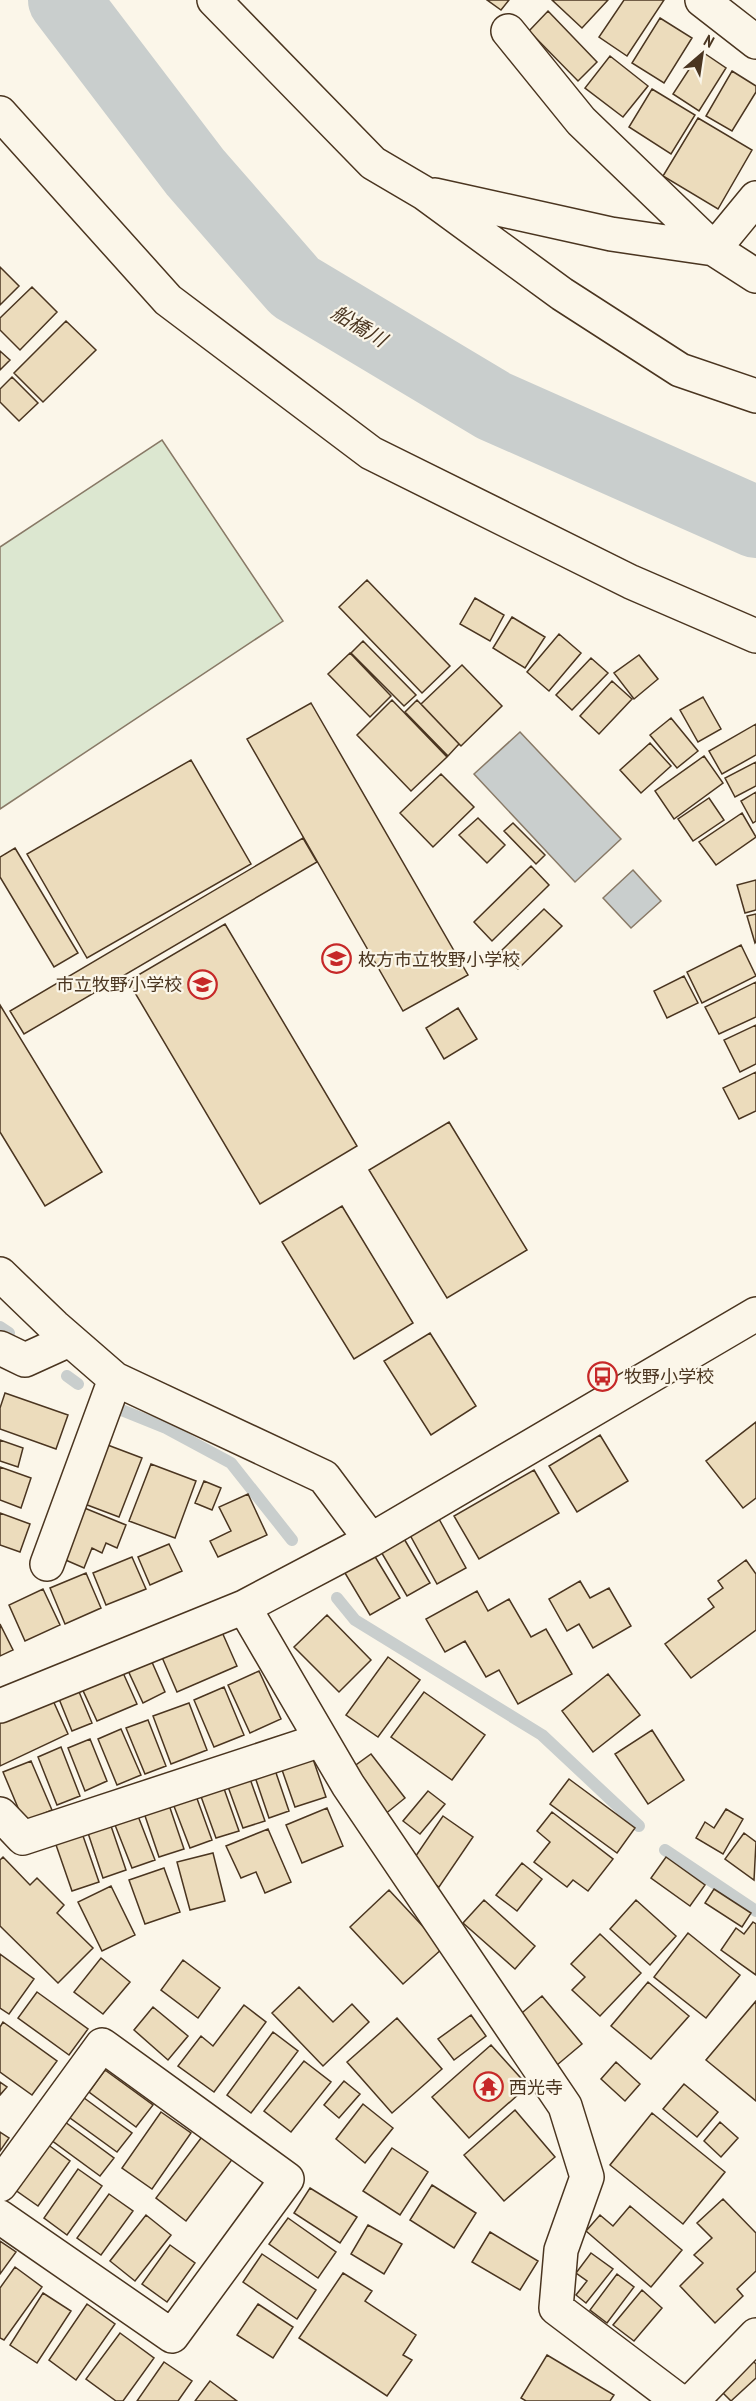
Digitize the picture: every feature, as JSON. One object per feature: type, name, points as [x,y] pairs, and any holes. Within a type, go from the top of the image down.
[{"type":"street","points":[[214,0],[373,163],[424,193],[562,294],[680,370],[756,396]]},
{"type":"street","points":[[702,0],[756,42]]},
{"type":"street","points":[[508,31],[581,121],[714,249],[756,276]]},
{"type":"street","points":[[0,112],[168,300],[370,453],[631,582],[756,636]]},
{"type":"street","points":[[424,193],[611,234],[714,249]]},
{"type":"street","points":[[714,249],[756,198]]},
{"type":"street","points":[[0,1274],[69,1340],[115,1379],[324,1478],[371,1540]]},
{"type":"street","points":[[0,1706],[244,1607],[371,1540],[756,1314]]},
{"type":"street","points":[[0,1348],[25,1360],[69,1340]]},
{"type":"street","points":[[47,1564],[115,1379]]},
{"type":"street","points":[[244,1607],[321,1740],[420,1895],[566,2106],[587,2177],[561,2250],[556,2308],[679,2401]]},
{"type":"street","points":[[0,1814],[23,1838],[321,1740]]},
{"type":"street","points":[[0,2185],[102,2045],[287,2179],[171,2336],[0,2217]]},
{"type":"street","points":[[692,2401],[756,2335]]},
{"type":"green space","points":[[162,440],[283,621],[0,809],[0,547]]},
{"type":"shaded area","points":[[520,732],[621,839],[575,882],[474,774]]},
{"type":"shaded area","points":[[633,870],[661,901],[631,928],[603,898]]},
{"type":"building","points":[[487,0],[509,0],[501,10]]},
{"type":"building","points":[[552,0],[608,0],[582,28]]},
{"type":"building","points":[[624,0],[664,0],[627,56],[599,37]]},
{"type":"building","points":[[548,11],[597,62],[578,81],[529,31]]},
{"type":"building","points":[[660,18],[692,38],[664,83],[632,63]]},
{"type":"building","points":[[701,51],[726,68],[699,111],[673,94]]},
{"type":"building","points":[[610,56],[648,86],[623,117],[585,88]]},
{"type":"building","points":[[732,71],[756,86],[756,92],[732,131],[706,116]]},
{"type":"building","points":[[652,89],[695,115],[671,154],[629,127]]},
{"type":"building","points":[[698,118],[752,150],[718,209],[663,176]]},
{"type":"building","points":[[0,267],[19,286],[0,305]]},
{"type":"building","points":[[32,287],[57,312],[20,350],[0,330],[0,318]]},
{"type":"building","points":[[66,321],[96,350],[43,402],[14,373]]},
{"type":"building","points":[[0,351],[10,360],[0,370]]},
{"type":"building","points":[[12,377],[38,403],[19,421],[0,402],[0,389]]},
{"type":"building","points":[[367,580],[450,666],[422,693],[339,607]]},
{"type":"building","points":[[475,598],[504,615],[490,641],[460,624]]},
{"type":"building","points":[[512,617],[545,637],[525,668],[493,648]]},
{"type":"building","points":[[559,634],[581,653],[549,691],[527,672]]},
{"type":"building","points":[[363,641],[416,695],[404,706],[351,653]]},
{"type":"building","points":[[350,653],[391,696],[370,717],[328,674]]},
{"type":"building","points":[[639,655],[658,679],[634,699],[614,673]]},
{"type":"building","points":[[591,658],[608,673],[572,710],[556,695]]},
{"type":"building","points":[[462,665],[502,706],[461,746],[421,704]]},
{"type":"building","points":[[612,681],[632,699],[599,734],[580,716]]},
{"type":"building","points":[[703,697],[721,729],[698,742],[680,710]]},
{"type":"building","points":[[392,700],[447,757],[411,791],[357,735]]},
{"type":"building","points":[[417,700],[459,744],[448,756],[405,712]]},
{"type":"building","points":[[311,703],[468,975],[403,1011],[247,739]]},
{"type":"building","points":[[671,718],[698,751],[677,768],[650,735]]},
{"type":"building","points":[[756,724],[756,755],[722,774],[709,751]]},
{"type":"building","points":[[650,743],[671,766],[641,793],[620,770]]},
{"type":"building","points":[[704,756],[723,783],[674,819],[655,791]]},
{"type":"building","points":[[191,760],[251,864],[87,958],[27,854]]},
{"type":"building","points":[[756,762],[756,786],[735,797],[725,778]]},
{"type":"building","points":[[441,774],[474,807],[433,847],[400,813]]},
{"type":"building","points":[[756,792],[756,821],[753,823],[741,801]]},
{"type":"building","points":[[709,798],[724,820],[693,841],[678,819]]},
{"type":"building","points":[[742,813],[756,837],[716,865],[699,842]]},
{"type":"building","points":[[478,818],[505,845],[487,863],[459,835]]},
{"type":"building","points":[[513,823],[545,855],[536,864],[504,831]]},
{"type":"building","points":[[303,838],[317,862],[24,1034],[10,1011]]},
{"type":"building","points":[[15,848],[78,953],[54,967],[0,877],[0,857]]},
{"type":"building","points":[[531,866],[549,885],[492,941],[474,922]]},
{"type":"building","points":[[756,880],[756,910],[745,913],[737,885]]},
{"type":"building","points":[[544,909],[562,926],[518,969],[501,951]]},
{"type":"building","points":[[756,914],[756,942],[755,943],[747,916]]},
{"type":"building","points":[[225,924],[357,1146],[260,1204],[128,981]]},
{"type":"building","points":[[741,945],[756,976],[702,1003],[687,972]]},
{"type":"building","points":[[684,976],[698,1003],[667,1018],[654,991]]},
{"type":"building","points":[[756,982],[756,1017],[719,1034],[705,1007]]},
{"type":"building","points":[[0,1005],[102,1172],[45,1206],[0,1132]]},
{"type":"building","points":[[458,1008],[477,1039],[444,1059],[426,1028]]},
{"type":"building","points":[[756,1025],[756,1064],[740,1072],[724,1040]]},
{"type":"building","points":[[756,1072],[756,1111],[739,1119],[723,1088]]},
{"type":"building","points":[[449,1122],[527,1250],[447,1298],[369,1170]]},
{"type":"building","points":[[342,1206],[413,1323],[354,1359],[282,1242]]},
{"type":"building","points":[[430,1333],[476,1406],[431,1435],[384,1361]]},
{"type":"building","points":[[5,1393],[68,1415],[56,1449],[0,1429],[0,1408]]},
{"type":"building","points":[[756,1422],[756,1498],[743,1508],[706,1461]]},
{"type":"building","points":[[600,1435],[628,1481],[577,1512],[549,1466]]},
{"type":"building","points":[[0,1440],[23,1448],[18,1467],[0,1461]]},
{"type":"building","points":[[105,1444],[142,1458],[119,1517],[82,1503]]},
{"type":"building","points":[[151,1464],[196,1481],[175,1538],[129,1521]]},
{"type":"building","points":[[0,1467],[31,1478],[21,1508],[0,1500]]},
{"type":"building","points":[[534,1470],[559,1513],[479,1559],[454,1516]]},
{"type":"building","points":[[204,1481],[221,1488],[212,1510],[195,1503]]},
{"type":"building","points":[[248,1494],[267,1535],[218,1557],[210,1541],[231,1531],[219,1507]]},
{"type":"building","points":[[82,1507],[126,1525],[117,1548],[106,1543],[102,1553],[92,1548],[84,1568],[61,1558]]},
{"type":"building","points":[[0,1513],[30,1524],[20,1552],[0,1545]]},
{"type":"building","points":[[439,1519],[466,1568],[437,1584],[410,1535]]},
{"type":"building","points":[[403,1537],[430,1583],[407,1596],[380,1550]]},
{"type":"building","points":[[169,1544],[182,1571],[150,1585],[138,1557]]},
{"type":"building","points":[[371,1550],[400,1598],[370,1615],[342,1568]]},
{"type":"building","points":[[132,1557],[146,1589],[106,1605],[93,1573]]},
{"type":"building","points":[[746,1560],[756,1574],[756,1630],[691,1678],[665,1644],[714,1607],[708,1599],[723,1588],[718,1581]]},
{"type":"building","points":[[86,1573],[101,1608],[65,1624],[50,1588]]},
{"type":"building","points":[[580,1581],[590,1598],[609,1588],[631,1626],[593,1648],[579,1624],[567,1631],[549,1599]]},
{"type":"building","points":[[43,1589],[60,1625],[25,1641],[9,1605]]},
{"type":"building","points":[[477,1591],[488,1611],[509,1599],[531,1637],[546,1629],[572,1674],[518,1704],[499,1670],[486,1677],[465,1641],[445,1652],[426,1619]]},
{"type":"building","points":[[327,1615],[371,1660],[339,1692],[294,1647]]},
{"type":"building","points":[[218,1623],[237,1666],[177,1692],[158,1648]]},
{"type":"building","points":[[0,1624],[13,1650],[0,1656]]},
{"type":"building","points":[[148,1653],[165,1692],[143,1703],[125,1664]]},
{"type":"building","points":[[388,1657],[420,1680],[378,1737],[346,1715]]},
{"type":"building","points":[[120,1666],[137,1704],[97,1721],[80,1684]]},
{"type":"building","points":[[259,1671],[281,1719],[250,1733],[228,1685]]},
{"type":"building","points":[[608,1674],[640,1715],[593,1752],[562,1711]]},
{"type":"building","points":[[77,1687],[92,1723],[72,1731],[57,1694]]},
{"type":"building","points":[[224,1687],[244,1735],[214,1747],[194,1700]]},
{"type":"building","points":[[424,1692],[485,1735],[452,1780],[391,1737]]},
{"type":"building","points":[[51,1696],[68,1734],[0,1766],[0,1719]]},
{"type":"building","points":[[189,1703],[207,1750],[171,1764],[153,1716]]},
{"type":"building","points":[[148,1720],[166,1766],[145,1774],[126,1728]]},
{"type":"building","points":[[121,1729],[141,1775],[117,1785],[98,1739]]},
{"type":"building","points":[[652,1730],[684,1780],[648,1804],[615,1754]]},
{"type":"building","points":[[90,1739],[107,1781],[85,1791],[68,1748]]},
{"type":"building","points":[[61,1747],[80,1796],[57,1805],[38,1757]]},
{"type":"building","points":[[371,1754],[405,1798],[384,1815],[349,1770]]},
{"type":"building","points":[[312,1756],[326,1797],[295,1807],[281,1767]]},
{"type":"building","points":[[31,1761],[52,1810],[24,1822],[3,1772]]},
{"type":"building","points":[[274,1767],[289,1811],[269,1818],[254,1774]]},
{"type":"building","points":[[249,1776],[265,1821],[243,1828],[227,1784]]},
{"type":"building","points":[[569,1779],[635,1828],[617,1853],[550,1804]]},
{"type":"building","points":[[222,1783],[239,1831],[216,1838],[199,1791]]},
{"type":"building","points":[[428,1791],[445,1804],[420,1834],[403,1821]]},
{"type":"building","points":[[195,1793],[212,1840],[190,1848],[172,1801]]},
{"type":"building","points":[[168,1802],[184,1849],[159,1857],[143,1810]]},
{"type":"building","points":[[327,1808],[343,1846],[302,1863],[286,1825]]},
{"type":"building","points":[[726,1809],[743,1819],[723,1854],[696,1838],[705,1822],[714,1828]]},
{"type":"building","points":[[552,1812],[613,1859],[588,1891],[573,1880],[567,1887],[534,1862],[550,1842],[537,1831]]},
{"type":"building","points":[[138,1816],[155,1860],[132,1868],[115,1825]]},
{"type":"building","points":[[443,1816],[473,1837],[439,1887],[409,1866]]},
{"type":"building","points":[[111,1826],[126,1870],[103,1878],[88,1833]]},
{"type":"building","points":[[268,1829],[291,1882],[265,1893],[256,1872],[241,1878],[226,1846]]},
{"type":"building","points":[[82,1833],[99,1882],[72,1891],[55,1842]]},
{"type":"building","points":[[744,1833],[756,1842],[754,1880],[725,1859]]},
{"type":"building","points":[[213,1853],[225,1901],[190,1910],[177,1862]]},
{"type":"building","points":[[3,1857],[30,1885],[37,1878],[64,1905],[57,1913],[93,1948],[58,1983],[0,1926],[0,1860]]},
{"type":"building","points":[[666,1857],[705,1885],[690,1906],[651,1878]]},
{"type":"building","points":[[522,1863],[542,1879],[517,1911],[496,1895]]},
{"type":"building","points":[[164,1868],[180,1912],[145,1924],[129,1880]]},
{"type":"building","points":[[111,1886],[135,1935],[102,1951],[78,1902]]},
{"type":"building","points":[[714,1889],[751,1913],[742,1927],[705,1903]]},
{"type":"building","points":[[389,1890],[443,1948],[403,1984],[350,1927]]},
{"type":"building","points":[[484,1900],[535,1946],[515,1969],[463,1923]]},
{"type":"building","points":[[636,1900],[676,1936],[650,1965],[610,1929]]},
{"type":"building","points":[[753,1922],[756,1924],[756,1975],[721,1950],[736,1928],[744,1934]]},
{"type":"building","points":[[688,1933],[740,1975],[706,2018],[654,1977]]},
{"type":"building","points":[[600,1934],[641,1973],[600,2016],[572,1990],[585,1977],[571,1964]]},
{"type":"building","points":[[0,1954],[34,1979],[9,2014],[0,2008]]},
{"type":"building","points":[[101,1958],[130,1982],[103,2014],[74,1992]]},
{"type":"building","points":[[183,1960],[220,1988],[198,2018],[161,1990]]},
{"type":"building","points":[[648,1982],[689,2016],[651,2059],[611,2026]]},
{"type":"building","points":[[299,1987],[333,2022],[352,2004],[369,2022],[323,2066],[272,2013]]},
{"type":"building","points":[[37,1992],[88,2029],[69,2055],[18,2018]]},
{"type":"building","points":[[542,1996],[582,2044],[557,2065],[517,2017]]},
{"type":"building","points":[[756,2001],[756,2101],[706,2060]]},
{"type":"building","points":[[244,2005],[266,2022],[214,2092],[178,2066],[201,2036],[213,2046]]},
{"type":"building","points":[[153,2007],[188,2036],[168,2060],[134,2030]]},
{"type":"building","points":[[471,2015],[486,2036],[454,2060],[438,2039]]},
{"type":"building","points":[[397,2018],[442,2069],[392,2113],[347,2062]]},
{"type":"building","points":[[3,2022],[57,2061],[32,2095],[0,2072],[0,2027]]},
{"type":"building","points":[[273,2032],[298,2051],[251,2113],[227,2095]]},
{"type":"building","points":[[491,2045],[528,2086],[469,2138],[432,2097]]},
{"type":"building","points":[[304,2061],[331,2082],[291,2132],[264,2111]]},
{"type":"building","points":[[616,2062],[640,2084],[625,2101],[601,2079]]},
{"type":"building","points":[[105,2070],[153,2105],[136,2127],[89,2092]]},
{"type":"building","points":[[344,2081],[360,2094],[339,2118],[324,2105]]},
{"type":"building","points":[[0,2082],[7,2087],[0,2095]]},
{"type":"building","points":[[684,2084],[718,2112],[697,2137],[663,2109]]},
{"type":"building","points":[[80,2095],[132,2133],[117,2152],[66,2115]]},
{"type":"building","points":[[363,2104],[393,2128],[365,2163],[336,2139]]},
{"type":"building","points":[[515,2110],[555,2157],[504,2201],[464,2155]]},
{"type":"building","points":[[161,2112],[191,2133],[152,2189],[122,2168]]},
{"type":"building","points":[[652,2113],[725,2172],[683,2224],[610,2165]]},
{"type":"building","points":[[61,2119],[114,2158],[100,2176],[47,2137]]},
{"type":"building","points":[[720,2122],[738,2138],[721,2157],[704,2141]]},
{"type":"building","points":[[0,2132],[9,2138],[0,2151]]},
{"type":"building","points":[[204,2134],[234,2157],[186,2221],[156,2198]]},
{"type":"building","points":[[43,2141],[70,2161],[38,2206],[11,2187]]},
{"type":"building","points":[[392,2148],[428,2172],[400,2215],[363,2191]]},
{"type":"building","points":[[78,2169],[102,2186],[67,2235],[44,2218]]},
{"type":"building","points":[[432,2185],[476,2213],[454,2248],[410,2220]]},
{"type":"building","points":[[310,2188],[357,2217],[340,2243],[294,2213]]},
{"type":"building","points":[[109,2194],[133,2211],[101,2255],[77,2238]]},
{"type":"building","points":[[723,2199],[756,2233],[756,2271],[737,2289],[743,2296],[715,2323],[680,2286],[703,2263],[694,2255],[712,2238],[697,2223]]},
{"type":"building","points":[[630,2206],[682,2250],[651,2287],[586,2231],[600,2215],[613,2226]]},
{"type":"building","points":[[146,2215],[171,2235],[135,2281],[110,2261]]},
{"type":"building","points":[[288,2218],[336,2252],[318,2278],[269,2244]]},
{"type":"building","points":[[368,2225],[402,2244],[384,2274],[351,2254]]},
{"type":"building","points":[[490,2232],[538,2261],[520,2290],[472,2262]]},
{"type":"building","points":[[0,2241],[16,2252],[0,2274]]},
{"type":"building","points":[[170,2245],[195,2263],[167,2302],[142,2284]]},
{"type":"building","points":[[591,2253],[613,2269],[586,2303],[576,2295],[587,2281],[576,2273]]},
{"type":"building","points":[[262,2254],[316,2290],[297,2319],[243,2282]]},
{"type":"building","points":[[15,2267],[42,2287],[4,2340],[0,2338],[0,2288]]},
{"type":"building","points":[[343,2273],[372,2291],[365,2301],[416,2335],[403,2355],[412,2360],[387,2396],[299,2338]]},
{"type":"building","points":[[617,2274],[634,2287],[607,2323],[590,2310]]},
{"type":"building","points":[[642,2290],[662,2308],[634,2341],[613,2325]]},
{"type":"building","points":[[43,2293],[71,2311],[37,2363],[10,2345]]},
{"type":"building","points":[[87,2304],[115,2324],[76,2380],[49,2360]]},
{"type":"building","points":[[258,2304],[293,2327],[273,2358],[237,2335]]},
{"type":"building","points":[[120,2333],[154,2358],[123,2401],[116,2401],[86,2379]]},
{"type":"building","points":[[547,2355],[614,2395],[610,2401],[526,2401],[521,2398]]},
{"type":"building","points":[[747,2355],[756,2364],[756,2378],[731,2401],[716,2386]]},
{"type":"building","points":[[164,2362],[192,2381],[178,2401],[137,2401]]},
{"type":"building","points":[[210,2381],[237,2401],[195,2401]]},
{"type":"waterway","name":"船橋川","points":[[64,0],[195,172],[295,287],[494,406],[756,522]]},
{"type":"waterway","points":[[0,1327],[9,1333]]},
{"type":"waterway","points":[[67,1376],[78,1384]]},
{"type":"waterway","points":[[109,1405],[166,1428],[231,1463],[292,1540]]},
{"type":"waterway","points":[[337,1598],[355,1620],[542,1735],[639,1826]]},
{"type":"waterway","points":[[665,1850],[756,1911]]},
{"type":"place","name":"枚方市立牧野小学校","points":[[337,959]]},
{"type":"place","name":"市立牧野小学校","points":[[203,984]]},
{"type":"place","name":"牧野小学校","points":[[603,1376]]},
{"type":"place","name":"西光寺","points":[[488,2087]]}]
